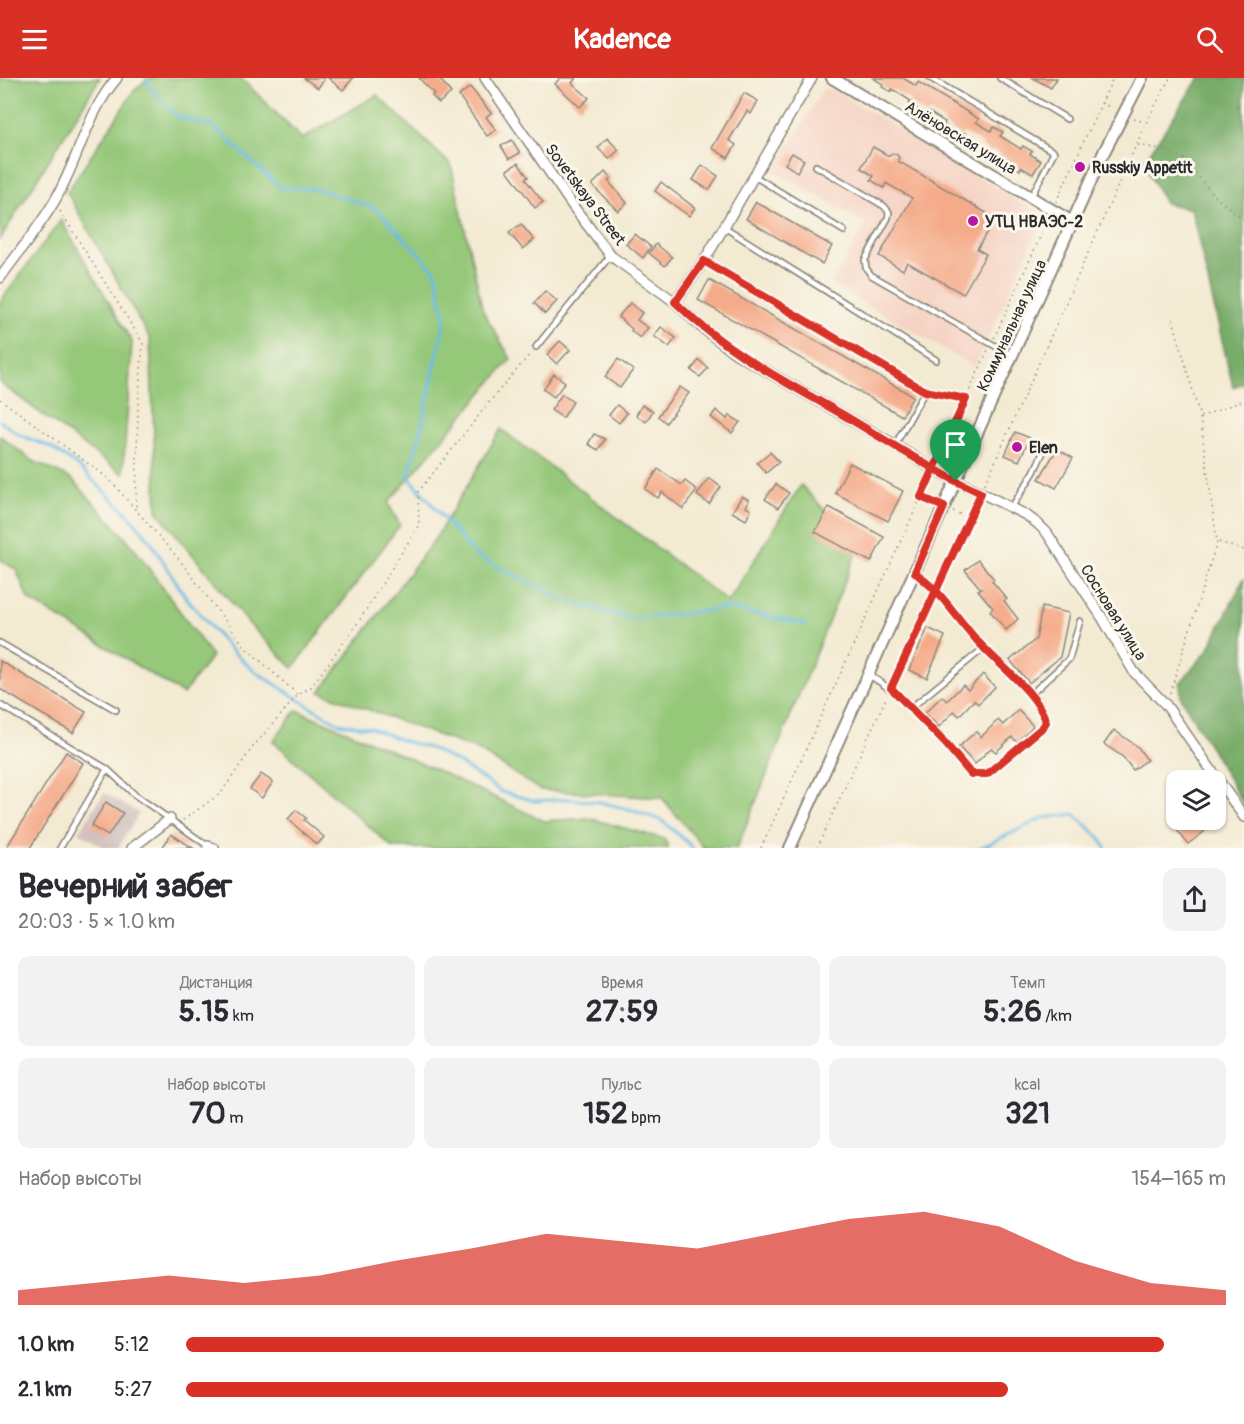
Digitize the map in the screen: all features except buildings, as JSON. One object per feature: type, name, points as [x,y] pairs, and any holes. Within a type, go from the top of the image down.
[{"type":"street","points":[[0,278],[55,202],[93,115],[106,91],[117,78]]},
{"type":"street","name":"Sovetskaya Street","points":[[485,78],[572,205],[611,256],[675,302],[700,326],[735,353],[956,481]]},
{"type":"street","points":[[675,302],[704,261],[812,78]]},
{"type":"street","name":"Алёновская улица","points":[[832,78],[1074,223]]},
{"type":"street","name":"Коммунальная улица","points":[[790,848],[1074,223],[1103,154],[1140,79]]},
{"type":"street","name":"Сосновая улица","points":[[956,481],[1026,515],[1047,533],[1103,619],[1134,672],[1166,705],[1244,817]]},
{"type":"street","points":[[132,848],[174,822]]},
{"type":"lane","points":[[930,78],[1054,152],[1031,197]]},
{"type":"lane","points":[[1000,78],[1067,118]]},
{"type":"lane","points":[[816,166],[884,206],[889,212],[865,260],[866,268],[871,275],[1013,357]]},
{"type":"lane","points":[[754,176],[844,231]]},
{"type":"lane","points":[[724,227],[936,360]]},
{"type":"lane","points":[[536,347],[611,256]]},
{"type":"lane","points":[[704,261],[925,391],[894,445]]},
{"type":"lane","points":[[1011,508],[1034,472],[1045,448]]},
{"type":"lane","points":[[869,675],[891,688],[912,707],[971,774],[987,774],[1046,722],[1044,713],[1030,695],[1000,661],[984,648],[936,591],[915,572]]},
{"type":"lane","points":[[1030,695],[1068,659],[1080,621]]},
{"type":"lane","points":[[0,643],[116,710]]},
{"type":"lane","points":[[912,707],[984,648]]},
{"type":"lane","points":[[0,705],[107,769],[135,795],[210,847]]},
{"type":"lane","points":[[60,848],[107,769]]},
{"type":"path","points":[[994,337],[1113,78]]},
{"type":"path","points":[[817,848],[981,493],[1146,123],[1170,78]]},
{"type":"path","points":[[1100,103],[1112,108]]},
{"type":"path","points":[[1134,118],[1146,123]]},
{"type":"path","points":[[1136,145],[1165,150],[1184,159],[1215,197],[1244,219]]},
{"type":"path","points":[[55,202],[143,343],[138,407],[136,510]]},
{"type":"path","points":[[1166,705],[1217,542],[1200,417],[1173,319]]},
{"type":"path","points":[[174,822],[221,792],[252,748],[298,695],[311,687],[359,621],[419,525],[418,492],[536,347]]},
{"type":"path","points":[[761,848],[990,347]]},
{"type":"path","points":[[925,391],[966,399]]},
{"type":"path","points":[[0,399],[108,478],[177,556],[246,648],[298,695]]},
{"type":"path","points":[[1200,417],[1244,400]]},
{"type":"path","points":[[921,497],[969,518]]},
{"type":"path","points":[[1217,542],[1244,550]]},
{"type":"shaded area","points":[[824,88],[836,91],[1044,216],[975,367],[831,284],[867,224],[774,171]]},
{"type":"shaded area","points":[[104,793],[139,813],[118,848],[105,848],[79,832]]},
{"type":"green space","points":[[0,78],[100,78],[0,239]]},
{"type":"green space","points":[[148,78],[241,78],[302,139],[377,95],[451,165],[483,311],[511,359],[388,503],[400,525],[293,668],[250,625],[157,511],[150,339],[67,192],[134,91]]},
{"type":"green space","points":[[1199,78],[1244,78],[1244,383],[1233,387],[1191,209],[1165,203],[1143,163]]},
{"type":"green space","points":[[61,220],[132,342],[123,474],[0,383],[0,302]]},
{"type":"green space","points":[[501,429],[728,602],[801,485],[859,546],[737,848],[704,848],[662,798],[540,790],[478,750],[320,692],[437,536]]},
{"type":"green space","points":[[0,436],[33,461],[72,479],[132,545],[212,656],[183,694],[28,599],[16,569],[0,560]]},
{"type":"green space","points":[[1244,578],[1244,805],[1226,774],[1226,770],[1223,770],[1181,698],[1180,683],[1208,650]]},
{"type":"green space","points":[[297,710],[439,771],[544,821],[588,818],[664,839],[669,848],[393,848],[273,741]]},
{"type":"waterway","points":[[146,78],[151,89],[178,117],[213,126],[281,188],[313,188],[377,209],[436,272],[445,319],[418,443],[408,476],[475,555],[566,601],[634,619],[726,608],[805,624]]},
{"type":"waterway","points":[[0,421],[20,435],[50,447],[77,465],[127,513],[149,539],[185,596],[228,647],[253,670],[309,706],[338,723],[371,728],[432,749],[461,764],[502,792],[535,801],[568,799],[600,802],[661,820],[692,848]]},
{"type":"waterway","points":[[980,848],[1043,818],[1074,814],[1099,837],[1106,848]]},
{"type":"place","name":"Russkiy Appetit","points":[[1080,167]]},
{"type":"place","name":"УТЦ НВАЭС-2","points":[[973,221]]},
{"type":"place","name":"Elen","points":[[1017,447]]},
{"type":"route","points":[[956,481],[933,469],[735,353],[700,326],[675,302],[704,261],[925,391],[966,399],[933,469],[921,497],[944,507],[915,572],[936,591],[984,648],[1000,661],[1030,695],[1044,713],[1046,722],[987,774],[971,774],[912,707],[891,688],[936,591],[969,518],[981,493],[956,481]]}]
